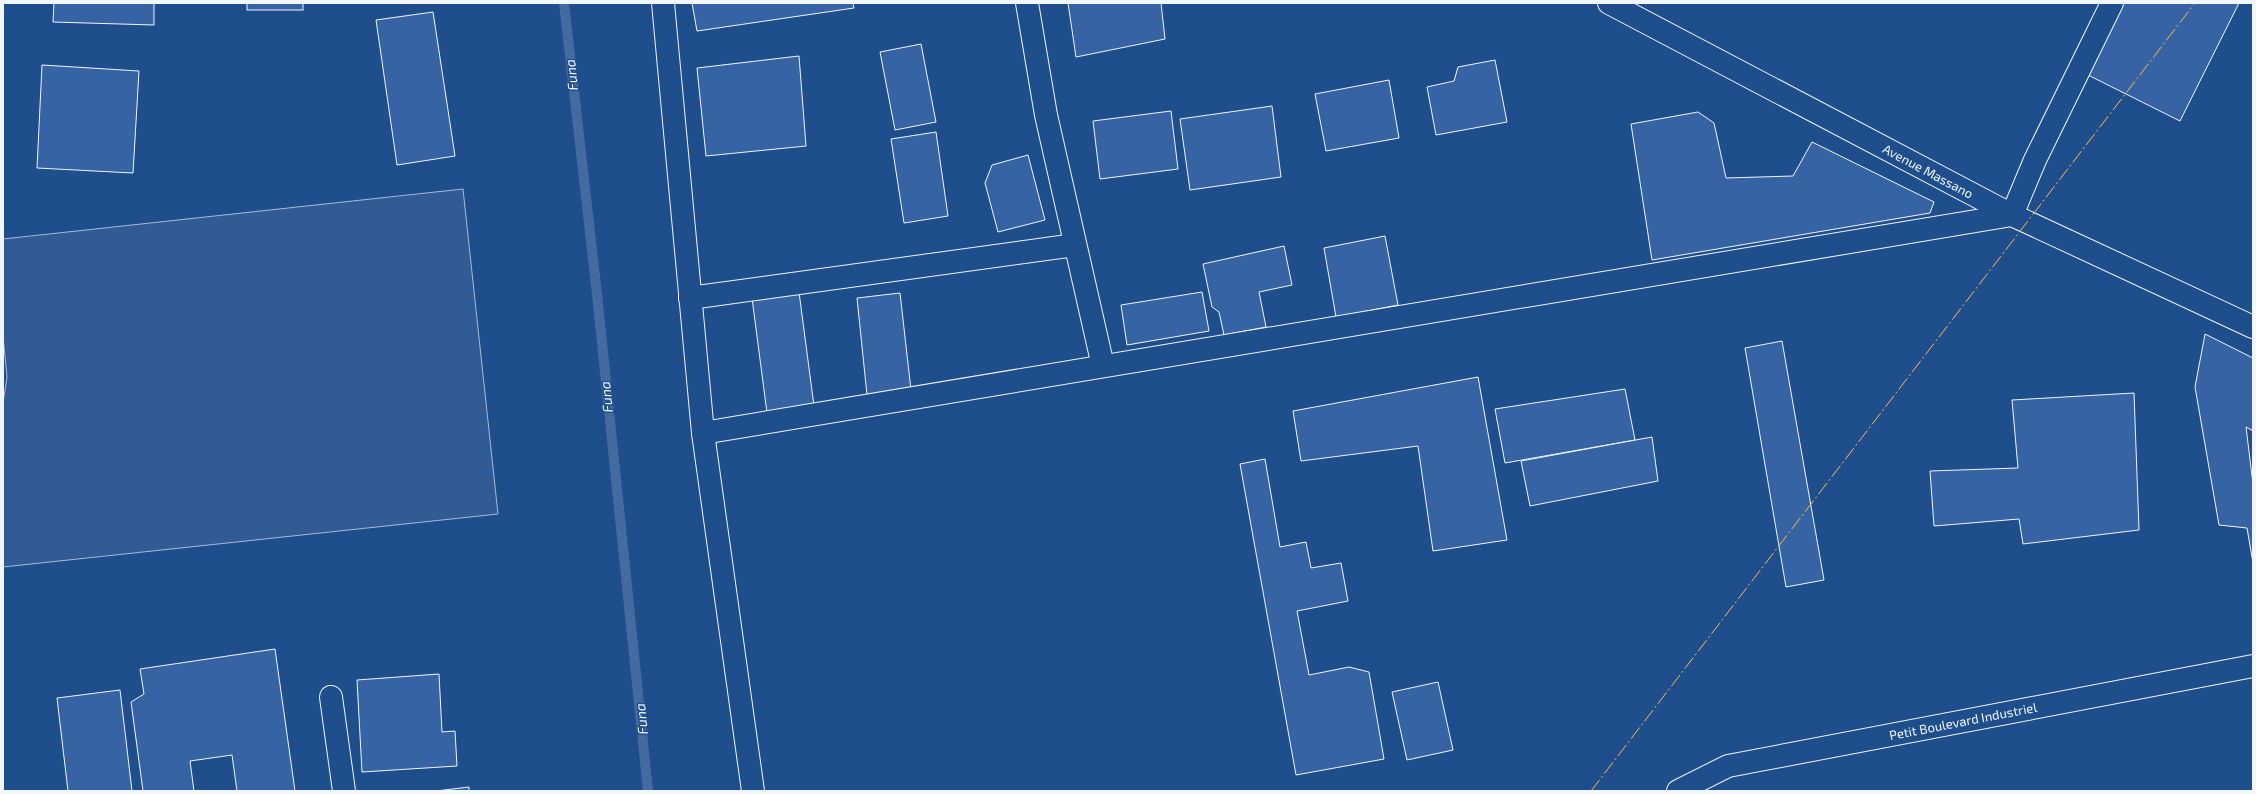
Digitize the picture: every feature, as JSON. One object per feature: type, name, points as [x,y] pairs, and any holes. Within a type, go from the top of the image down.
[{"type":"street","points":[[663,3],[703,433],[753,791]]},
{"type":"street","points":[[1027,3],[1046,115],[1103,366]]},
{"type":"street","name":"Avenue Massano","points":[[1608,3],[2012,215],[2253,327]]},
{"type":"street","points":[[703,433],[2012,215],[2035,160],[2112,3]]},
{"type":"street","points":[[690,298],[1075,245]]},
{"type":"street","name":"Petit Boulevard Industriel","points":[[1678,791],[1728,766],[2253,668]]},
{"type":"street","points":[[331,697],[344,791]]},
{"type":"shaded area","points":[[463,189],[498,514],[3,567],[3,403],[7,377],[3,336],[3,239]]},
{"type":"building","points":[[54,3],[154,3],[154,25],[53,22]]},
{"type":"building","points":[[247,3],[303,3],[303,10],[247,10]]},
{"type":"building","points":[[692,3],[853,3],[854,8],[697,31]]},
{"type":"building","points":[[1068,3],[1161,3],[1165,39],[1076,57]]},
{"type":"building","points":[[2118,3],[2239,3],[2180,121],[2084,73]]},
{"type":"building","points":[[433,12],[455,156],[397,165],[376,20]]},
{"type":"building","points":[[921,44],[936,122],[895,130],[880,52]]},
{"type":"building","points":[[799,56],[806,146],[706,156],[697,68]]},
{"type":"building","points":[[1495,60],[1507,122],[1436,135],[1427,87],[1454,81],[1458,67]]},
{"type":"building","points":[[42,65],[139,71],[133,173],[37,168]]},
{"type":"building","points":[[1389,80],[1399,138],[1326,151],[1315,94]]},
{"type":"building","points":[[1272,106],[1281,177],[1190,190],[1180,119]]},
{"type":"building","points":[[1171,111],[1178,169],[1100,179],[1093,121]]},
{"type":"building","points":[[1698,112],[1714,123],[1726,178],[1793,176],[1812,142],[1934,202],[1930,213],[1652,260],[1631,124]]},
{"type":"building","points":[[936,132],[948,216],[904,223],[891,139]]},
{"type":"building","points":[[1028,155],[1045,220],[998,232],[985,183],[992,165]]},
{"type":"building","points":[[1385,236],[1398,305],[1336,317],[1324,248]]},
{"type":"building","points":[[1284,246],[1292,285],[1259,292],[1266,327],[1224,335],[1219,312],[1212,307],[1203,264]]},
{"type":"building","points":[[799,292],[814,406],[767,413],[752,298]]},
{"type":"building","points":[[1202,292],[1209,331],[1127,345],[1121,305]]},
{"type":"building","points":[[900,293],[911,390],[867,395],[857,298]]},
{"type":"building","points":[[2205,334],[2253,358],[2253,431],[2246,427],[2253,484],[2253,563],[2247,528],[2219,525],[2195,387]]},
{"type":"building","points":[[1782,341],[1824,580],[1786,587],[1745,348]]},
{"type":"building","points":[[1478,377],[1507,540],[1433,551],[1418,446],[1301,461],[1293,411]]},
{"type":"building","points":[[1625,389],[1635,440],[1505,463],[1495,409]]},
{"type":"building","points":[[2134,393],[2139,530],[2023,544],[2019,519],[1934,526],[1930,471],[2018,468],[2012,400]]},
{"type":"building","points":[[1652,437],[1658,481],[1530,506],[1521,461]]},
{"type":"building","points":[[1265,459],[1280,547],[1306,542],[1311,568],[1341,563],[1348,601],[1297,611],[1309,675],[1349,667],[1369,672],[1384,759],[1296,775],[1240,464]]},
{"type":"building","points":[[275,649],[295,791],[237,791],[232,755],[190,761],[194,791],[143,791],[131,702],[144,694],[140,669]]},
{"type":"building","points":[[439,674],[442,732],[455,731],[457,766],[362,772],[357,680]]},
{"type":"building","points":[[1438,682],[1453,750],[1407,760],[1392,692]]},
{"type":"building","points":[[120,690],[132,791],[68,791],[57,698]]},
{"type":"building","points":[[469,787],[469,791],[436,791]]},
{"type":"waterway","name":"Funa","points":[[564,3],[597,294],[648,791]]},
{"type":"power","points":[[1591,791],[2195,3]]}]
